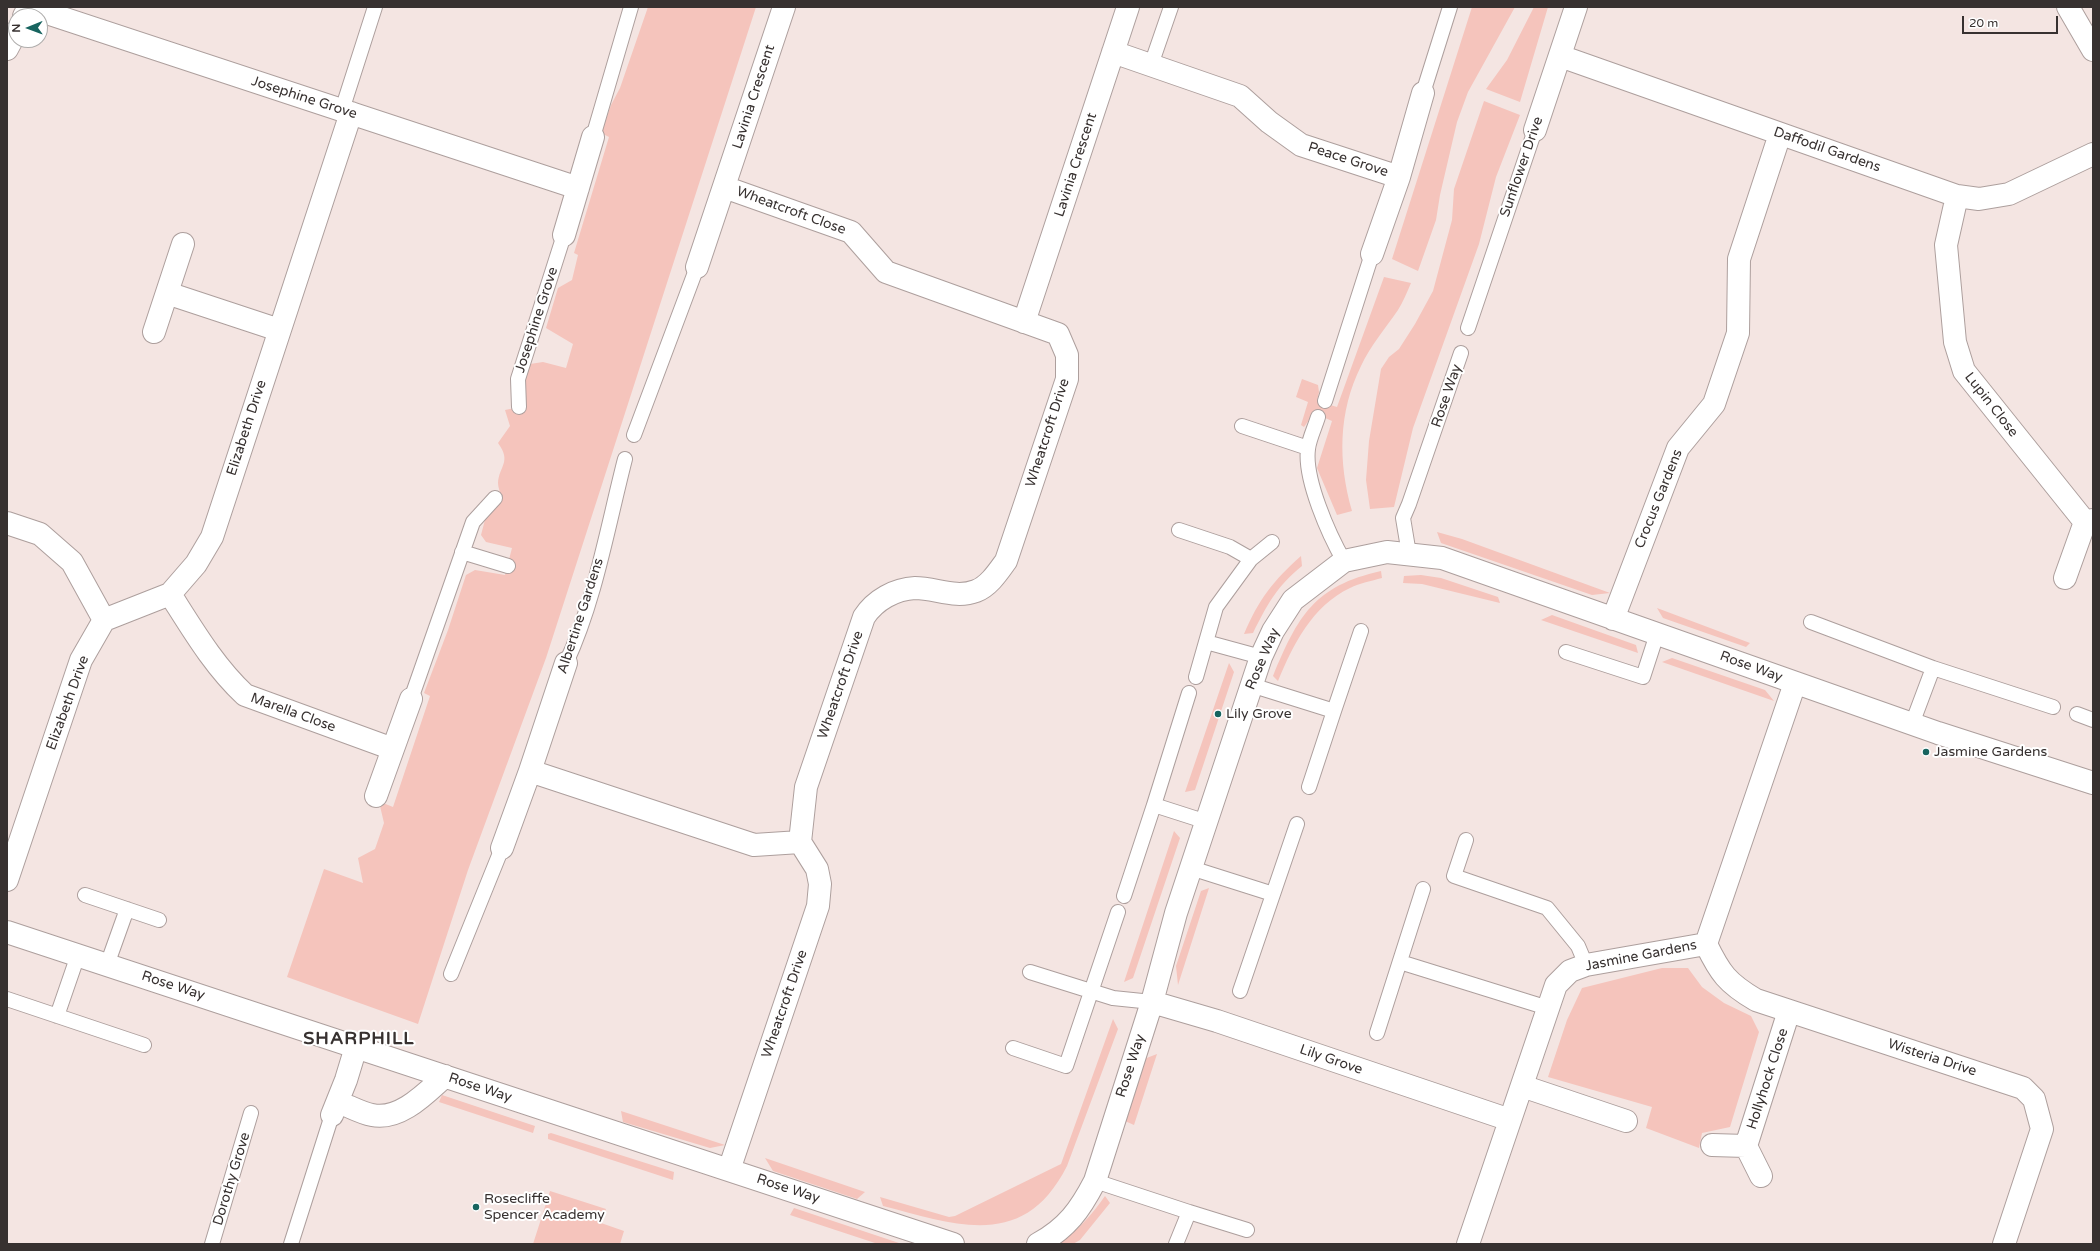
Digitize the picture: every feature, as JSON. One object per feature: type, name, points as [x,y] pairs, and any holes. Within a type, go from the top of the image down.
[{"type":"street","name":"Lavinia Crescent","points":[[724,187],[784,7]]},
{"type":"street","name":"Lavinia Crescent","points":[[1024,322],[1128,7]]},
{"type":"street","name":"Sunflower Drive","points":[[1535,130],[1576,7]]},
{"type":"street","points":[[2068,7],[2093,50]]},
{"type":"street","name":"Josephine Grove","points":[[48,13],[578,188]]},
{"type":"street","name":"Peace Grove","points":[[1113,52],[1240,96],[1269,122],[1301,145],[1399,177]]},
{"type":"street","name":"Daffodil Gardens","points":[[1560,56],[1957,196],[1978,199],[2009,194],[2093,154]]},
{"type":"street","name":"Peace Grove","points":[[1372,254],[1399,177],[1423,93]]},
{"type":"street","name":"Elizabeth Drive","points":[[7,880],[81,660],[104,620],[170,594],[196,564],[212,537],[280,330],[346,112]]},
{"type":"street","name":"Crocus Gardens","points":[[1613,619],[1678,448],[1714,404],[1738,333],[1739,258],[1780,134]]},
{"type":"street","name":"Josephine Grove","points":[[564,235],[594,137]]},
{"type":"street","name":"Wheatcroft Close","points":[[698,267],[724,187],[851,232],[886,272],[1024,322]]},
{"type":"street","name":"Lupin Close","points":[[1957,196],[1946,245],[1955,342],[1964,370],[2089,521],[2065,578]]},
{"type":"street","points":[[154,332],[183,244]]},
{"type":"street","points":[[167,293],[280,330]]},
{"type":"street","name":"Wheatcroft Drive","points":[[729,1170],[818,906],[820,884],[817,869],[800,842],[806,787],[864,617],[869,609],[889,594],[916,588],[950,595],[976,591],[992,580],[1006,561],[1067,379],[1067,355],[1058,334],[1024,322]]},
{"type":"street","points":[[7,523],[40,534],[72,562],[104,620]]},
{"type":"street","name":"Rose Way","points":[[1038,1244],[1052,1237],[1069,1222],[1083,1205],[1095,1181],[1152,1002],[1191,868],[1261,657],[1273,631],[1293,600],[1344,561],[1387,552],[1442,558],[1912,724],[2093,783]]},
{"type":"street","name":"Marella Close","points":[[170,594],[213,660],[230,682],[245,695],[393,749]]},
{"type":"street","name":"Albertine Gardens","points":[[502,848],[530,771],[566,663]]},
{"type":"street","name":"Jasmine Gardens","points":[[1468,1244],[1556,985],[1570,971],[1586,965],[1706,944],[1795,683]]},
{"type":"street","points":[[376,796],[410,699]]},
{"type":"street","points":[[530,771],[754,845],[800,842]]},
{"type":"street","name":"Rose Way","points":[[7,932],[954,1244]]},
{"type":"street","name":"Wisteria Drive","points":[[1706,944],[1719,970],[1736,988],[1756,1000],[2023,1088],[2034,1099],[2042,1129],[2004,1244]]},
{"type":"street","name":"Lily Grove","points":[[1152,1002],[1217,1021],[1510,1120]]},
{"type":"street","name":"Hollyhock Close","points":[[1746,1146],[1789,1011]]},
{"type":"street","points":[[356,1047],[335,1109],[388,1116],[410,1105],[445,1076]]},
{"type":"street","points":[[1522,1086],[1626,1121]]},
{"type":"street","points":[[1712,1145],[1746,1146],[1761,1176]]},
{"type":"lane","points":[[346,112],[375,7]]},
{"type":"lane","name":"Josephine Grove","points":[[594,137],[631,7]]},
{"type":"lane","points":[[1151,65],[1171,7]]},
{"type":"lane","name":"Peace Grove","points":[[1423,93],[1450,7]]},
{"type":"lane","name":"Sunflower Drive","points":[[1468,328],[1535,130]]},
{"type":"lane","name":"Josephine Grove","points":[[519,407],[518,379],[564,235]]},
{"type":"lane","name":"Peace Grove","points":[[1326,401],[1372,254]]},
{"type":"lane","name":"Wheatcroft Close","points":[[634,435],[698,267]]},
{"type":"lane","name":"Rose Way","points":[[1409,554],[1403,518],[1461,353]]},
{"type":"lane","points":[[1318,417],[1308,448],[1307,465],[1328,533],[1344,561]]},
{"type":"lane","points":[[1242,426],[1308,448]]},
{"type":"lane","name":"Albertine Gardens","points":[[566,663],[574,645],[596,574],[625,459]]},
{"type":"lane","points":[[410,699],[473,522],[495,498]]},
{"type":"lane","points":[[1179,530],[1230,547],[1251,559]]},
{"type":"lane","points":[[1196,677],[1216,607],[1251,559],[1272,542]]},
{"type":"lane","points":[[462,552],[508,566]]},
{"type":"lane","points":[[1811,622],[1934,668],[2053,707]]},
{"type":"lane","points":[[1309,787],[1362,630]]},
{"type":"lane","points":[[1566,652],[1643,677],[1657,634]]},
{"type":"lane","points":[[1206,642],[1261,657]]},
{"type":"lane","points":[[1912,724],[1934,668]]},
{"type":"lane","points":[[1251,685],[1334,710]]},
{"type":"lane","points":[[1124,896],[1190,693]]},
{"type":"lane","points":[[2077,714],[2093,720]]},
{"type":"lane","points":[[1154,805],[1207,822]]},
{"type":"lane","points":[[1240,991],[1297,824]]},
{"type":"lane","points":[[1466,840],[1454,876],[1547,908],[1578,946],[1586,965]]},
{"type":"lane","name":"Albertine Gardens","points":[[451,974],[502,848]]},
{"type":"lane","points":[[1191,868],[1273,894]]},
{"type":"lane","points":[[1377,1033],[1424,889]]},
{"type":"lane","points":[[85,895],[159,920]]},
{"type":"lane","points":[[107,965],[127,909]]},
{"type":"lane","points":[[1012,1048],[1066,1066],[1118,912]]},
{"type":"lane","points":[[57,1016],[78,955]]},
{"type":"lane","points":[[1400,962],[1548,1008]]},
{"type":"lane","points":[[1030,972],[1113,998],[1152,1002]]},
{"type":"lane","points":[[7,999],[144,1045]]},
{"type":"lane","points":[[291,1244],[335,1109]]},
{"type":"lane","name":"Dorothy Grove","points":[[212,1244],[251,1113]]},
{"type":"lane","points":[[1095,1181],[1247,1230]]},
{"type":"lane","points":[[1176,1244],[1189,1212]]},
{"type":"shaded area","points":[[648,7],[756,7],[546,658],[468,870],[418,1024],[287,977],[324,869],[363,883],[358,858],[375,849],[384,823],[380,806],[383,803],[393,807],[430,696],[424,693],[448,630],[466,575],[475,570],[505,575],[512,548],[486,542],[481,535],[487,512],[501,496],[498,483],[504,464],[504,455],[498,443],[510,426],[505,410],[525,406],[521,394],[530,364],[543,362],[566,368],[573,344],[546,328],[558,288],[572,280],[578,255],[574,253],[609,137],[601,133],[611,105],[620,88]]},
{"type":"shaded area","points":[[1472,7],[1515,7],[1468,92],[1457,122],[1440,195],[1436,220],[1418,271],[1392,259]]},
{"type":"shaded area","points":[[1534,7],[1548,7],[1520,102],[1486,89],[1507,60]]},
{"type":"shaded area","points":[[1484,101],[1520,115],[1496,177],[1479,244],[1413,428],[1394,507],[1370,509],[1366,480],[1369,441],[1381,369],[1389,357],[1399,349],[1433,291],[1452,220],[1454,189]]},
{"type":"shaded area","points":[[1384,277],[1411,283],[1398,310],[1365,358],[1353,383],[1344,419],[1343,437],[1344,474],[1352,511],[1337,515],[1317,468],[1332,421],[1314,413],[1304,427],[1301,425],[1308,402],[1296,397],[1302,379],[1318,385],[1319,392],[1317,401],[1337,407]]},
{"type":"shaded area","points":[[1437,532],[1462,539],[1610,593],[1592,595],[1441,543]]},
{"type":"shaded area","points":[[1301,556],[1302,566],[1293,573],[1273,596],[1253,633],[1244,634],[1255,611],[1268,591],[1282,574]]},
{"type":"shaded area","points":[[1381,571],[1382,578],[1350,588],[1325,605],[1314,616],[1297,640],[1278,681],[1273,676],[1282,655],[1300,620],[1311,607],[1324,595],[1339,585],[1358,577]]},
{"type":"shaded area","points":[[1421,575],[1441,578],[1498,597],[1500,603],[1422,584],[1403,583],[1404,576]]},
{"type":"shaded area","points":[[1657,608],[1750,643],[1746,647],[1663,618]]},
{"type":"shaded area","points":[[1552,615],[1636,645],[1638,653],[1541,620]]},
{"type":"shaded area","points":[[1672,658],[1765,690],[1774,701],[1662,662]]},
{"type":"shaded area","points":[[1229,663],[1234,672],[1195,790],[1185,792]]},
{"type":"shaded area","points":[[1174,831],[1180,838],[1133,978],[1124,982]]},
{"type":"shaded area","points":[[1209,888],[1178,985],[1176,966],[1201,891]]},
{"type":"shaded area","points":[[1662,968],[1688,968],[1702,987],[1724,1003],[1751,1016],[1759,1032],[1730,1127],[1702,1133],[1699,1148],[1646,1128],[1652,1107],[1548,1077],[1567,1020],[1582,988]]},
{"type":"shaded area","points":[[1113,1019],[1118,1029],[1067,1166],[1050,1193],[1031,1211],[1009,1221],[987,1225],[962,1224],[937,1220],[883,1206],[880,1197],[949,1217],[955,1216],[1061,1164]]},
{"type":"shaded area","points":[[1157,1054],[1134,1125],[1125,1121],[1144,1059]]},
{"type":"shaded area","points":[[442,1095],[535,1126],[533,1133],[439,1102]]},
{"type":"shaded area","points":[[621,1111],[725,1145],[710,1148],[623,1122]]},
{"type":"shaded area","points":[[551,1133],[674,1172],[673,1180],[548,1139],[548,1134]]},
{"type":"shaded area","points":[[765,1158],[865,1192],[857,1199],[773,1171]]},
{"type":"shaded area","points":[[550,1191],[606,1209],[601,1223],[624,1231],[620,1244],[533,1244]]},
{"type":"shaded area","points":[[1105,1196],[1110,1203],[1080,1240],[1073,1244],[1058,1244],[1084,1222]]},
{"type":"shaded area","points":[[794,1208],[902,1244],[878,1244],[790,1215]]},
{"type":"place","name":"Lily Grove","points":[[1218,714]]},
{"type":"place","name":"Jasmine Gardens","points":[[1926,752]]},
{"type":"place","name":"Rosecliffe Spencer Academy","points":[[476,1207]]},
{"type":"district","name":"SHARPHILL","points":[[359,1039]]}]
